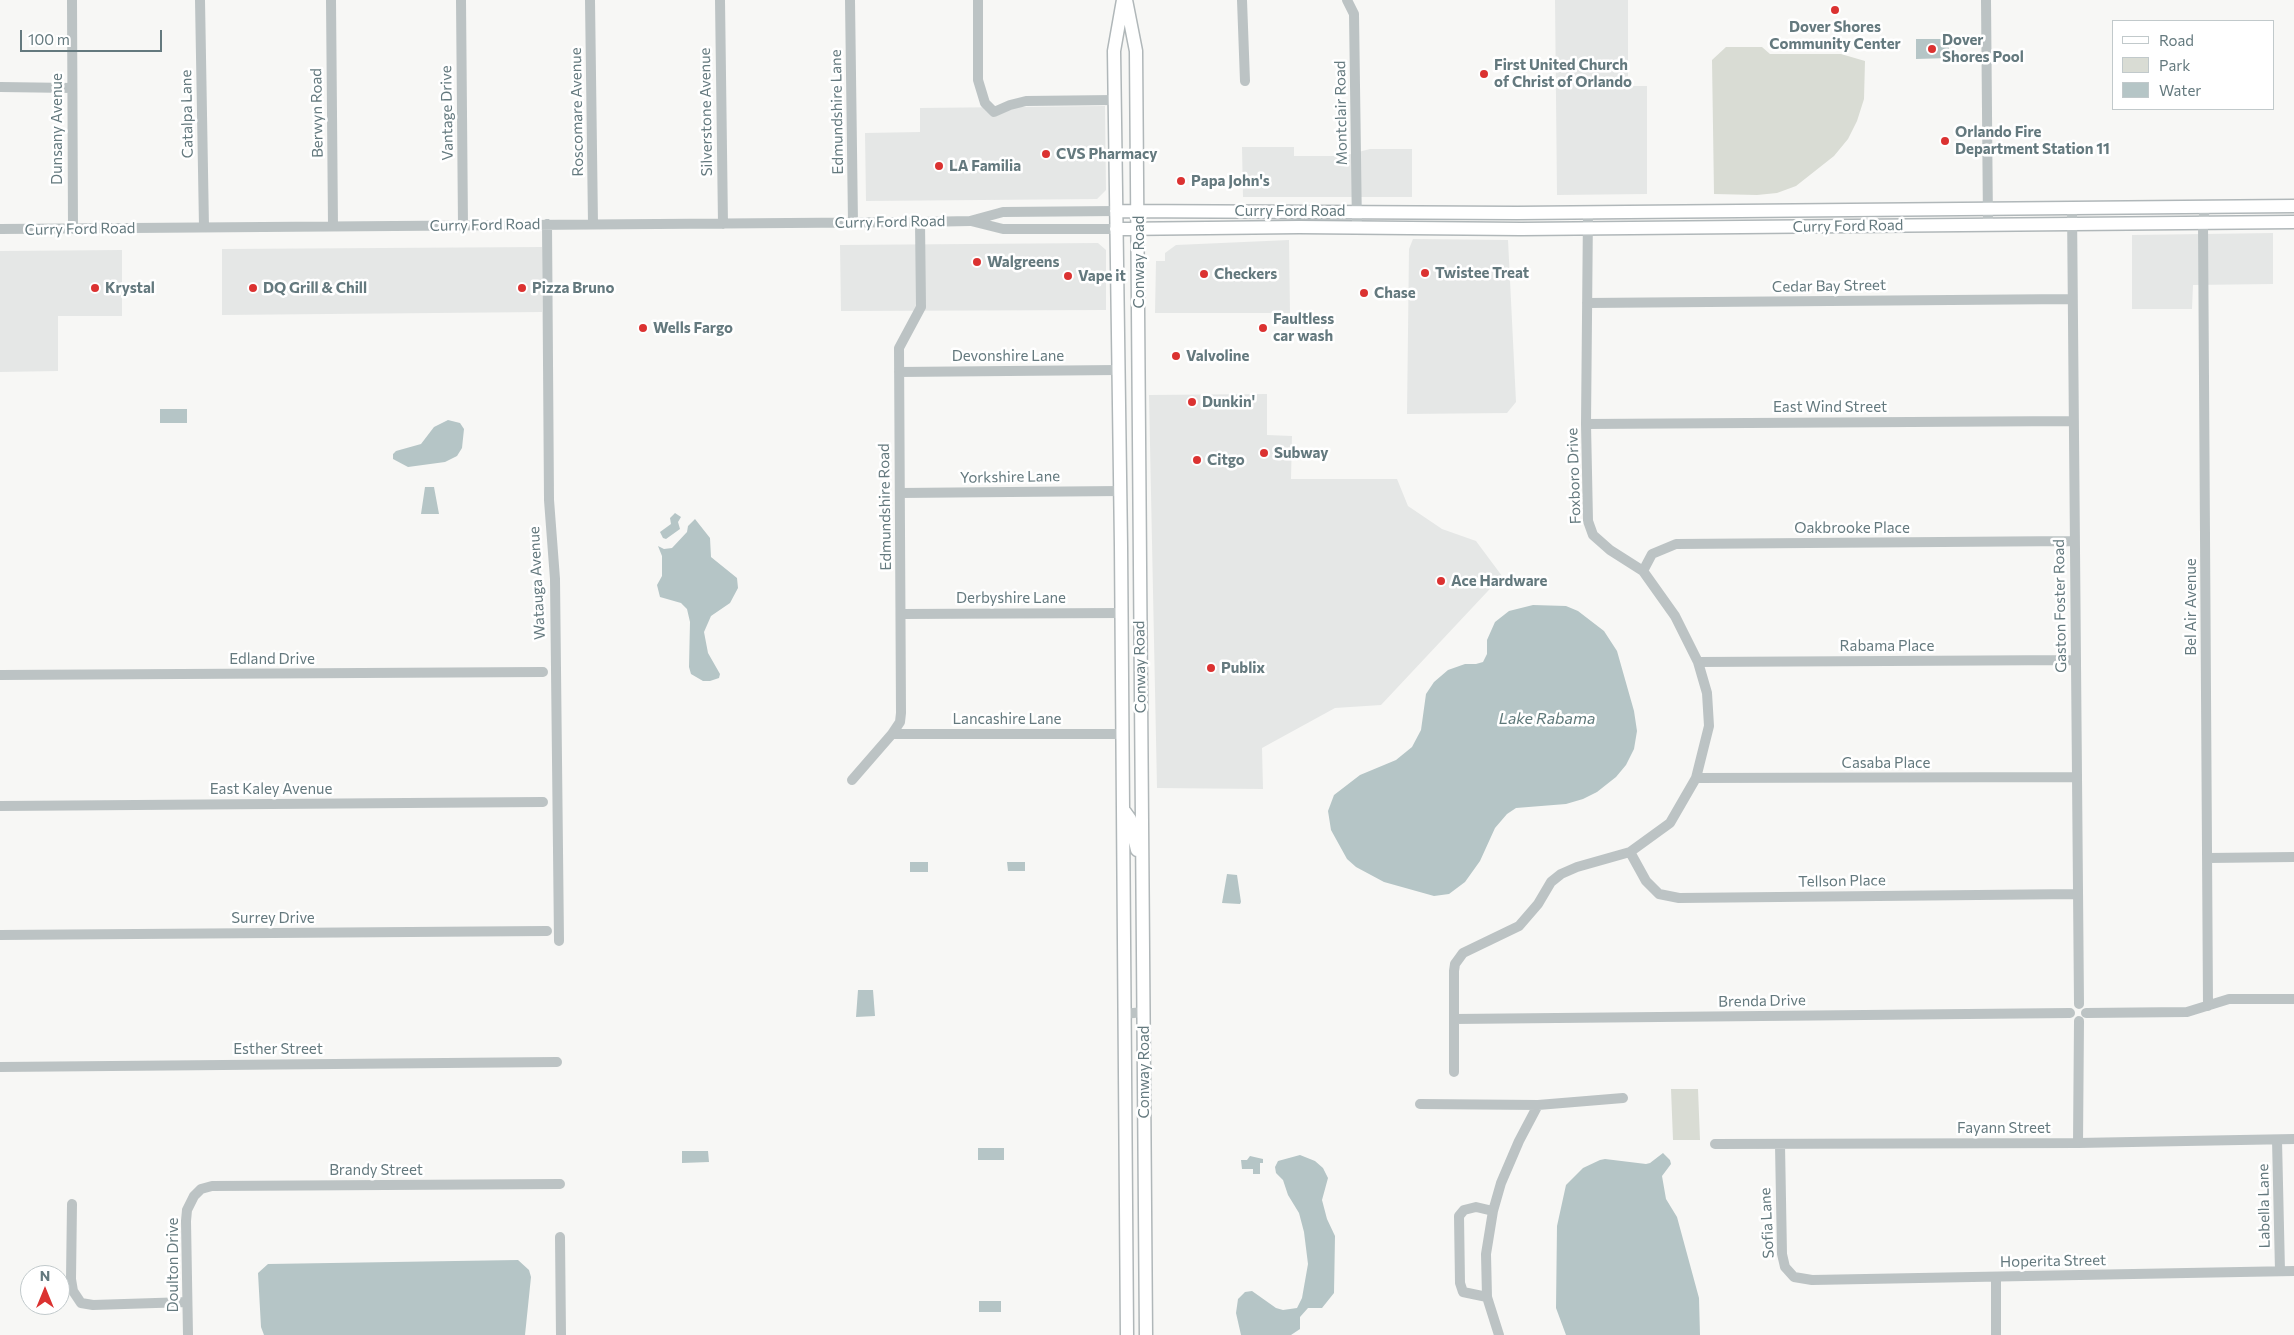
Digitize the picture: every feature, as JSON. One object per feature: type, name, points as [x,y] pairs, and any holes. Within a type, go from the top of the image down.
[{"type":"main road","name":"Conway Road","points":[[1124,0],[1114,51],[1114,100],[1121,546],[1126,1335]]},
{"type":"main road","name":"Conway Road","points":[[1124,0],[1136,51],[1146,1335]]},
{"type":"main road","name":"Curry Ford Road","points":[[1116,211],[1588,212],[2294,206]]},
{"type":"main road","name":"Curry Ford Road","points":[[1116,229],[1588,228],[2294,222]]},
{"type":"main road","points":[[1121,546],[1128,589],[1132,600],[1140,610]]},
{"type":"main road","points":[[1121,612],[1132,629],[1140,654]]},
{"type":"main road","points":[[1122,808],[1130,820],[1142,869]]},
{"type":"street","name":"Dunsany Avenue","points":[[72,0],[73,229]]},
{"type":"street","name":"Catalpa Lane","points":[[200,0],[204,227]]},
{"type":"street","name":"Berwyn Road","points":[[330,0],[333,226]]},
{"type":"street","name":"Vantage Drive","points":[[461,0],[463,226]]},
{"type":"street","name":"Roscomare Avenue","points":[[590,0],[593,224]]},
{"type":"street","name":"Silverstone Avenue","points":[[720,0],[723,224]]},
{"type":"street","name":"Edmundshire Lane","points":[[850,0],[853,223]]},
{"type":"street","points":[[978,0],[978,80],[985,103],[994,112],[1010,104],[1026,101],[1114,100]]},
{"type":"street","points":[[1242,0],[1245,81]]},
{"type":"street","name":"Montclair Road","points":[[1347,0],[1354,14],[1357,228]]},
{"type":"street","points":[[1986,0],[1988,224]]},
{"type":"street","points":[[0,87],[72,88]]},
{"type":"street","name":"Bel Air Avenue","points":[[2205,207],[2203,223],[2208,1006]]},
{"type":"street","name":"Gaston Foster Road","points":[[2072,208],[2079,1004]]},
{"type":"street","name":"Curry Ford Road","points":[[0,230],[920,222],[970,221],[1003,212],[1116,211]]},
{"type":"street","points":[[1401,228],[1402,212]]},
{"type":"street","points":[[1565,212],[1565,228]]},
{"type":"street","name":"Foxboro Drive","points":[[1454,1072],[1454,971],[1463,953],[1471,948],[1490,942],[1519,926],[1538,904],[1551,882],[1560,874],[1577,867],[1630,852],[1670,823],[1696,778],[1709,726],[1707,693],[1698,662],[1675,616],[1642,572],[1592,535],[1588,521],[1586,424],[1588,212]]},
{"type":"street","name":"Curry Ford Road","points":[[970,221],[1003,229],[1116,229]]},
{"type":"street","name":"Edmundshire Road","points":[[852,780],[892,734],[900,722],[902,713],[899,348],[921,307],[920,222]]},
{"type":"street","name":"Watauga Avenue","points":[[548,224],[549,500],[555,579],[558,941]]},
{"type":"street","name":"Cedar Bay Street","points":[[1587,303],[2072,299]]},
{"type":"street","name":"Devonshire Lane","points":[[899,372],[1117,370]]},
{"type":"street","name":"East Wind Street","points":[[1586,424],[2073,421]]},
{"type":"street","name":"Yorkshire Lane","points":[[900,493],[1120,491]]},
{"type":"street","name":"Oakbrooke Place","points":[[1642,572],[1652,554],[1676,544],[2074,541]]},
{"type":"street","name":"Derbyshire Lane","points":[[902,614],[1121,612]]},
{"type":"street","name":"Rabama Place","points":[[1698,662],[2076,660]]},
{"type":"street","name":"Edland Drive","points":[[0,675],[543,672]]},
{"type":"street","name":"Lancashire Lane","points":[[892,734],[1122,734]]},
{"type":"street","name":"Casaba Place","points":[[1696,778],[2076,777]]},
{"type":"street","name":"East Kaley Avenue","points":[[0,806],[543,802]]},
{"type":"street","name":"Tellson Place","points":[[1630,852],[1646,881],[1660,894],[1678,898],[2077,894]]},
{"type":"street","points":[[2208,858],[2294,857]]},
{"type":"street","name":"Surrey Drive","points":[[0,935],[547,930]]},
{"type":"street","points":[[2086,1013],[2187,1012],[2229,999],[2294,999]]},
{"type":"street","points":[[2079,1004],[2084,1006],[2086,1013],[2084,1018],[2079,1021],[2074,1019],[2070,1013],[2072,1007],[2079,1004]]},
{"type":"street","points":[[1124,1014],[1143,1012]]},
{"type":"street","name":"Brenda Drive","points":[[1454,1019],[2070,1013]]},
{"type":"street","points":[[2078,1143],[2079,1021]]},
{"type":"street","name":"Esther Street","points":[[0,1067],[557,1062]]},
{"type":"street","points":[[1420,1104],[1538,1105],[1623,1098]]},
{"type":"street","points":[[1499,1335],[1487,1297],[1486,1254],[1493,1210],[1501,1183],[1519,1140],[1538,1105]]},
{"type":"street","name":"Fayann Street","points":[[1715,1144],[2078,1143],[2294,1139]]},
{"type":"street","name":"Labella Lane","points":[[2277,1140],[2280,1272]]},
{"type":"street","name":"Sofia Lane","points":[[1780,1145],[1782,1254],[1785,1267],[1794,1277],[1812,1280]]},
{"type":"street","name":"Brandy Street","points":[[194,1196],[212,1186],[560,1184]]},
{"type":"street","name":"Doulton Drive","points":[[188,1335],[186,1221],[187,1210],[194,1196]]},
{"type":"street","points":[[72,1204],[71,1279],[73,1291],[80,1303],[92,1305],[187,1302]]},
{"type":"street","points":[[1487,1297],[1463,1292],[1460,1283],[1459,1216],[1464,1210],[1476,1207],[1493,1210]]},
{"type":"street","points":[[560,1237],[561,1335]]},
{"type":"street","name":"Hoperita Street","points":[[1812,1280],[2294,1271]]},
{"type":"street","points":[[1996,1277],[1996,1335]]},
{"type":"shaded area","points":[[1555,0],[1628,0],[1628,86],[1647,86],[1647,194],[1557,195]]},
{"type":"shaded area","points":[[1105,106],[1106,190],[1097,199],[866,201],[865,133],[920,132],[920,108]]},
{"type":"shaded area","points":[[1242,147],[1294,147],[1294,156],[1343,156],[1370,149],[1412,149],[1412,197],[1243,197]]},
{"type":"shaded area","points":[[2273,233],[2273,284],[2193,285],[2192,309],[2132,309],[2132,235]]},
{"type":"shaded area","points":[[1413,239],[1508,240],[1516,402],[1507,413],[1407,414],[1409,249]]},
{"type":"shaded area","points":[[1289,240],[1290,313],[1155,313],[1156,261],[1165,261],[1165,253],[1176,245]]},
{"type":"shaded area","points":[[1098,243],[1106,250],[1106,310],[841,311],[840,245]]},
{"type":"shaded area","points":[[542,247],[542,312],[222,315],[222,249]]},
{"type":"shaded area","points":[[122,250],[122,316],[58,316],[58,371],[0,372],[0,251]]},
{"type":"shaded area","points":[[1267,394],[1267,435],[1292,436],[1291,479],[1397,479],[1408,506],[1442,529],[1476,541],[1502,576],[1381,705],[1335,708],[1262,748],[1263,789],[1157,788],[1149,395]]},
{"type":"green space","points":[[1726,47],[1762,47],[1770,54],[1841,54],[1865,61],[1864,99],[1857,121],[1848,139],[1834,156],[1796,186],[1777,193],[1757,195],[1714,194],[1712,60]]},
{"type":"green space","points":[[1671,1089],[1698,1089],[1700,1140],[1673,1140]]},
{"type":"water","name":"Dover Shores Pool","points":[[1916,39],[1949,39],[1949,58],[1916,59]]},
{"type":"water","points":[[160,409],[187,409],[187,423],[160,423]]},
{"type":"water","points":[[448,420],[460,423],[464,429],[462,448],[457,456],[445,462],[408,467],[393,459],[393,454],[396,451],[421,444],[434,427]]},
{"type":"water","points":[[425,487],[434,487],[439,514],[421,514]]},
{"type":"water","points":[[675,513],[681,517],[678,522],[680,529],[666,539],[663,538],[660,532],[671,524],[670,518]]},
{"type":"water","points":[[695,519],[710,538],[711,557],[737,578],[738,588],[730,603],[711,616],[704,632],[708,653],[720,674],[719,678],[710,681],[703,681],[691,674],[689,667],[690,622],[687,609],[681,603],[660,597],[657,585],[662,576],[662,556],[658,546],[664,549],[672,548],[687,532],[688,526]]},
{"type":"water","name":"Lake Rabama","points":[[1533,605],[1566,606],[1578,611],[1604,631],[1617,651],[1634,711],[1637,731],[1634,749],[1626,765],[1616,777],[1597,792],[1583,799],[1566,804],[1516,808],[1507,814],[1495,828],[1480,861],[1465,882],[1449,894],[1434,896],[1384,882],[1356,867],[1347,859],[1331,830],[1328,811],[1334,795],[1360,775],[1396,760],[1412,747],[1421,730],[1426,694],[1434,682],[1448,670],[1465,664],[1483,662],[1487,654],[1487,640],[1495,622],[1509,611]]},
{"type":"water","points":[[910,862],[928,862],[928,872],[910,872]]},
{"type":"water","points":[[1007,862],[1025,862],[1025,871],[1008,871]]},
{"type":"water","points":[[1227,874],[1237,875],[1240,904],[1222,903]]},
{"type":"water","points":[[858,990],[873,990],[875,1016],[856,1017]]},
{"type":"water","points":[[978,1148],[1004,1148],[1004,1160],[978,1160]]},
{"type":"water","points":[[682,1151],[708,1151],[709,1162],[682,1163]]},
{"type":"water","points":[[1663,1153],[1670,1160],[1671,1164],[1662,1176],[1666,1199],[1677,1217],[1699,1298],[1700,1335],[1566,1335],[1556,1308],[1557,1226],[1566,1185],[1583,1168],[1600,1160],[1646,1164]]},
{"type":"water","points":[[1300,1155],[1315,1161],[1323,1168],[1328,1178],[1322,1200],[1327,1219],[1335,1236],[1334,1293],[1322,1308],[1308,1308],[1300,1317],[1300,1329],[1291,1335],[1241,1335],[1236,1313],[1238,1299],[1245,1292],[1252,1291],[1276,1308],[1283,1310],[1297,1308],[1302,1298],[1308,1264],[1304,1232],[1299,1213],[1288,1195],[1283,1180],[1276,1173],[1275,1167],[1278,1161]]},
{"type":"water","points":[[1250,1156],[1263,1159],[1263,1163],[1260,1163],[1260,1174],[1253,1174],[1253,1169],[1242,1169],[1241,1160],[1247,1160]]},
{"type":"water","points":[[518,1260],[529,1270],[531,1277],[525,1335],[264,1335],[261,1327],[258,1273],[268,1264]]},
{"type":"water","points":[[979,1301],[1001,1301],[1001,1312],[979,1312]]},
{"type":"place","name":"Dover Shores Community Center","points":[[1835,10]]},
{"type":"place","name":"Dover Shores Pool","points":[[1932,49]]},
{"type":"place","name":"First United Church of Christ of Orlando","points":[[1484,74]]},
{"type":"place","name":"Orlando Fire Department Station 11","points":[[1945,141]]},
{"type":"place","name":"CVS Pharmacy","points":[[1046,154]]},
{"type":"place","name":"LA Familia","points":[[939,166]]},
{"type":"place","name":"Papa John's","points":[[1181,181]]},
{"type":"place","name":"Walgreens","points":[[977,262]]},
{"type":"place","name":"Twistee Treat","points":[[1425,273]]},
{"type":"place","name":"Checkers","points":[[1204,274]]},
{"type":"place","name":"Vape it","points":[[1068,276]]},
{"type":"place","name":"Krystal","points":[[95,288]]},
{"type":"place","name":"DQ Grill & Chill","points":[[253,288]]},
{"type":"place","name":"Pizza Bruno","points":[[522,288]]},
{"type":"place","name":"Chase","points":[[1364,293]]},
{"type":"place","name":"Wells Fargo","points":[[643,328]]},
{"type":"place","name":"Faultless car wash","points":[[1263,328]]},
{"type":"place","name":"Valvoline","points":[[1176,356]]},
{"type":"place","name":"Dunkin'","points":[[1192,402]]},
{"type":"place","name":"Subway","points":[[1264,453]]},
{"type":"place","name":"Citgo","points":[[1197,460]]},
{"type":"place","name":"Ace Hardware","points":[[1441,581]]},
{"type":"place","name":"Publix","points":[[1211,668]]}]
